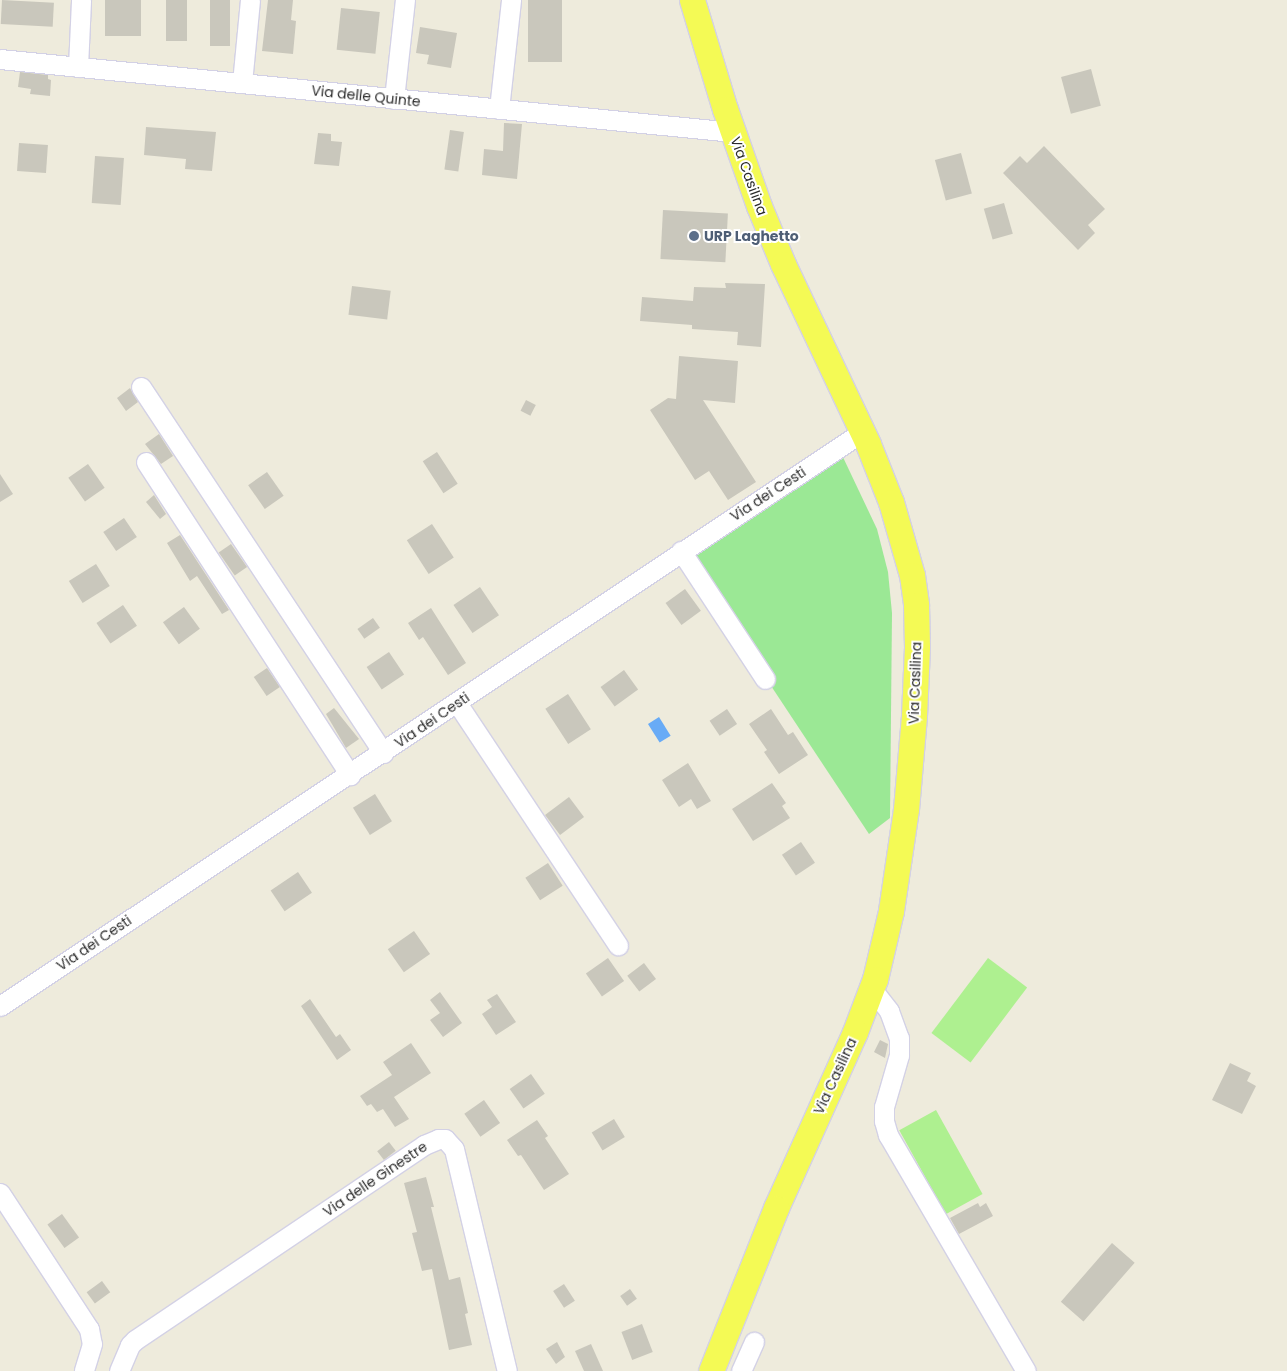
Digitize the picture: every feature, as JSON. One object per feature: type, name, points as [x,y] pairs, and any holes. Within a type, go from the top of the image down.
[{"type":"main road","name":"Via Casilina","points":[[692,0],[733,132],[778,251],[862,432],[891,502],[906,549],[914,586],[917,633],[915,706],[906,809],[889,918],[872,989],[855,1032],[776,1208],[711,1371]]},
{"type":"street","points":[[78,67],[81,0]]},
{"type":"street","points":[[242,83],[250,0]]},
{"type":"street","points":[[394,99],[405,0]]},
{"type":"street","points":[[499,109],[511,0]]},
{"type":"street","name":"Via delle Quinte","points":[[0,59],[733,132]]},
{"type":"street","points":[[140,387],[383,753]]},
{"type":"street","name":"Via dei Cesti","points":[[0,1006],[383,753],[681,551],[862,432]]},
{"type":"street","points":[[146,462],[350,774]]},
{"type":"street","points":[[681,551],[765,679]]},
{"type":"street","points":[[457,703],[618,945]]},
{"type":"street","points":[[872,989],[889,1011],[898,1038],[899,1055],[884,1107],[884,1121],[888,1135],[1026,1371]]},
{"type":"street","name":"Via delle Ginestre","points":[[119,1371],[130,1345],[135,1340],[424,1145],[438,1138],[445,1139],[454,1149],[507,1371]]},
{"type":"street","points":[[0,1193],[89,1329],[92,1344],[84,1371]]},
{"type":"street","points":[[741,1371],[754,1342]]},
{"type":"green space","points":[[841,453],[877,529],[888,572],[892,613],[890,818],[869,834],[687,559]]},
{"type":"green space","points":[[988,958],[1027,987],[971,1063],[931,1033]]},
{"type":"green space","points":[[936,1110],[983,1194],[946,1214],[899,1130]]},
{"type":"water","points":[[659,717],[671,736],[660,743],[648,724]]},
{"type":"building","points":[[2,0],[54,3],[53,27],[1,24]]},
{"type":"building","points":[[105,0],[141,0],[141,36],[105,36]]},
{"type":"building","points":[[166,0],[187,0],[187,41],[166,41]]},
{"type":"building","points":[[210,0],[230,0],[230,46],[210,46]]},
{"type":"building","points":[[268,0],[293,0],[291,20],[296,21],[293,54],[262,51]]},
{"type":"building","points":[[528,0],[562,0],[562,62],[528,62]]},
{"type":"building","points":[[341,8],[380,12],[375,54],[337,50]]},
{"type":"building","points":[[420,27],[457,33],[451,68],[427,64],[429,55],[416,53]]},
{"type":"building","points":[[1091,69],[1101,106],[1071,114],[1061,77]]},
{"type":"building","points":[[20,72],[48,75],[48,79],[51,80],[50,96],[30,94],[31,89],[18,87]]},
{"type":"building","points":[[504,123],[522,124],[517,179],[482,175],[484,149],[503,151]]},
{"type":"building","points":[[146,127],[216,132],[212,171],[185,169],[186,159],[144,155]]},
{"type":"building","points":[[450,130],[464,132],[458,172],[444,170]]},
{"type":"building","points":[[318,133],[331,134],[331,141],[342,142],[339,166],[314,164]]},
{"type":"building","points":[[19,143],[48,145],[46,173],[17,171]]},
{"type":"building","points":[[1044,146],[1105,209],[1088,225],[1095,233],[1078,250],[1003,173],[1020,156],[1027,163]]},
{"type":"building","points":[[961,153],[972,194],[946,201],[935,160]]},
{"type":"building","points":[[95,156],[124,158],[121,205],[92,203]]},
{"type":"building","points":[[1004,203],[1013,234],[993,240],[984,209]]},
{"type":"building","name":"URP Laghetto","points":[[663,210],[728,213],[725,262],[660,259]]},
{"type":"building","points":[[725,283],[765,284],[761,347],[737,345],[738,332],[692,329],[692,325],[640,321],[642,297],[693,301],[694,287],[726,288]]},
{"type":"building","points":[[352,286],[391,291],[387,320],[348,315]]},
{"type":"building","points":[[679,356],[738,361],[735,403],[703,400],[756,482],[728,500],[709,471],[695,480],[650,410],[668,398],[676,399]]},
{"type":"building","points":[[130,388],[138,402],[126,411],[117,398]]},
{"type":"building","points":[[526,400],[536,405],[530,416],[521,411]]},
{"type":"building","points":[[159,434],[173,456],[161,464],[145,444]]},
{"type":"building","points":[[437,452],[458,484],[443,493],[423,461]]},
{"type":"building","points":[[88,464],[105,488],[85,502],[68,478]]},
{"type":"building","points":[[267,472],[284,496],[265,509],[248,485]]},
{"type":"building","points":[[0,474],[13,494],[0,502]]},
{"type":"building","points":[[154,495],[166,514],[160,519],[146,502]]},
{"type":"building","points":[[124,518],[137,537],[116,551],[103,532]]},
{"type":"building","points":[[432,524],[454,558],[429,574],[407,540]]},
{"type":"building","points":[[180,535],[229,610],[222,614],[197,576],[190,581],[167,543]]},
{"type":"building","points":[[231,544],[247,567],[235,576],[219,553]]},
{"type":"building","points":[[96,564],[110,586],[83,603],[69,581]]},
{"type":"building","points":[[480,587],[499,615],[472,633],[453,605]]},
{"type":"building","points":[[685,589],[701,611],[681,625],[666,603]]},
{"type":"building","points":[[123,605],[137,626],[110,644],[96,623]]},
{"type":"building","points":[[184,607],[200,629],[179,644],[163,622]]},
{"type":"building","points":[[431,608],[466,663],[448,675],[423,637],[419,640],[408,623]]},
{"type":"building","points":[[373,618],[380,628],[364,639],[357,629]]},
{"type":"building","points":[[389,652],[404,674],[382,689],[367,667]]},
{"type":"building","points":[[267,668],[280,687],[267,696],[254,677]]},
{"type":"building","points":[[624,670],[638,689],[615,706],[601,687]]},
{"type":"building","points":[[568,694],[591,729],[568,744],[545,709]]},
{"type":"building","points":[[334,708],[359,739],[346,748],[326,714]]},
{"type":"building","points":[[727,709],[737,724],[720,736],[710,721]]},
{"type":"building","points":[[771,709],[788,735],[793,732],[808,755],[779,774],[764,752],[767,750],[749,724]]},
{"type":"building","points":[[688,763],[711,801],[697,809],[691,799],[679,807],[662,780]]},
{"type":"building","points":[[772,783],[786,803],[782,806],[790,818],[753,841],[732,809]]},
{"type":"building","points":[[375,794],[392,821],[370,835],[353,808]]},
{"type":"building","points":[[569,797],[584,817],[560,835],[545,815]]},
{"type":"building","points":[[801,842],[815,863],[796,876],[782,855]]},
{"type":"building","points":[[548,863],[563,886],[540,900],[525,878]]},
{"type":"building","points":[[298,872],[312,893],[285,911],[271,890]]},
{"type":"building","points":[[414,931],[430,954],[404,972],[388,949]]},
{"type":"building","points":[[608,958],[624,981],[602,996],[586,973]]},
{"type":"building","points":[[644,963],[656,979],[639,992],[627,976]]},
{"type":"building","points":[[440,992],[462,1023],[443,1037],[430,1020],[440,1013],[430,1000]]},
{"type":"building","points":[[497,994],[516,1022],[496,1035],[482,1014],[492,1007],[487,1000]]},
{"type":"building","points":[[310,999],[336,1037],[340,1034],[351,1050],[337,1060],[301,1006]]},
{"type":"building","points":[[880,1040],[888,1044],[885,1058],[874,1052]]},
{"type":"building","points":[[411,1043],[431,1073],[394,1097],[409,1119],[395,1127],[383,1109],[377,1112],[371,1104],[367,1106],[360,1096],[392,1075],[383,1062]]},
{"type":"building","points":[[1230,1063],[1251,1073],[1247,1081],[1256,1086],[1242,1114],[1212,1100]]},
{"type":"building","points":[[531,1074],[545,1094],[523,1109],[510,1089]]},
{"type":"building","points":[[484,1100],[500,1123],[480,1137],[464,1114]]},
{"type":"building","points":[[614,1119],[625,1137],[603,1150],[592,1132]]},
{"type":"building","points":[[537,1120],[548,1136],[545,1138],[569,1174],[544,1190],[521,1155],[518,1156],[507,1140]]},
{"type":"building","points":[[389,1142],[396,1151],[384,1160],[377,1151]]},
{"type":"building","points":[[426,1177],[434,1207],[431,1207],[449,1280],[460,1277],[468,1313],[465,1314],[472,1345],[449,1350],[432,1269],[422,1271],[412,1233],[417,1232],[404,1183]]},
{"type":"building","points":[[978,1203],[980,1207],[986,1203],[993,1216],[959,1234],[950,1218]]},
{"type":"building","points":[[62,1214],[79,1237],[64,1248],[47,1225]]},
{"type":"building","points":[[1112,1243],[1135,1263],[1083,1322],[1061,1302]]},
{"type":"building","points":[[102,1281],[110,1292],[95,1303],[87,1292]]},
{"type":"building","points":[[564,1284],[575,1301],[564,1308],[553,1291]]},
{"type":"building","points":[[630,1289],[637,1299],[627,1306],[620,1296]]},
{"type":"building","points":[[642,1324],[653,1352],[632,1360],[621,1332]]},
{"type":"building","points":[[557,1342],[565,1357],[556,1364],[546,1349]]},
{"type":"building","points":[[591,1344],[603,1371],[584,1371],[575,1351]]},
{"type":"place","name":"URP Laghetto","points":[[694,236]]}]
